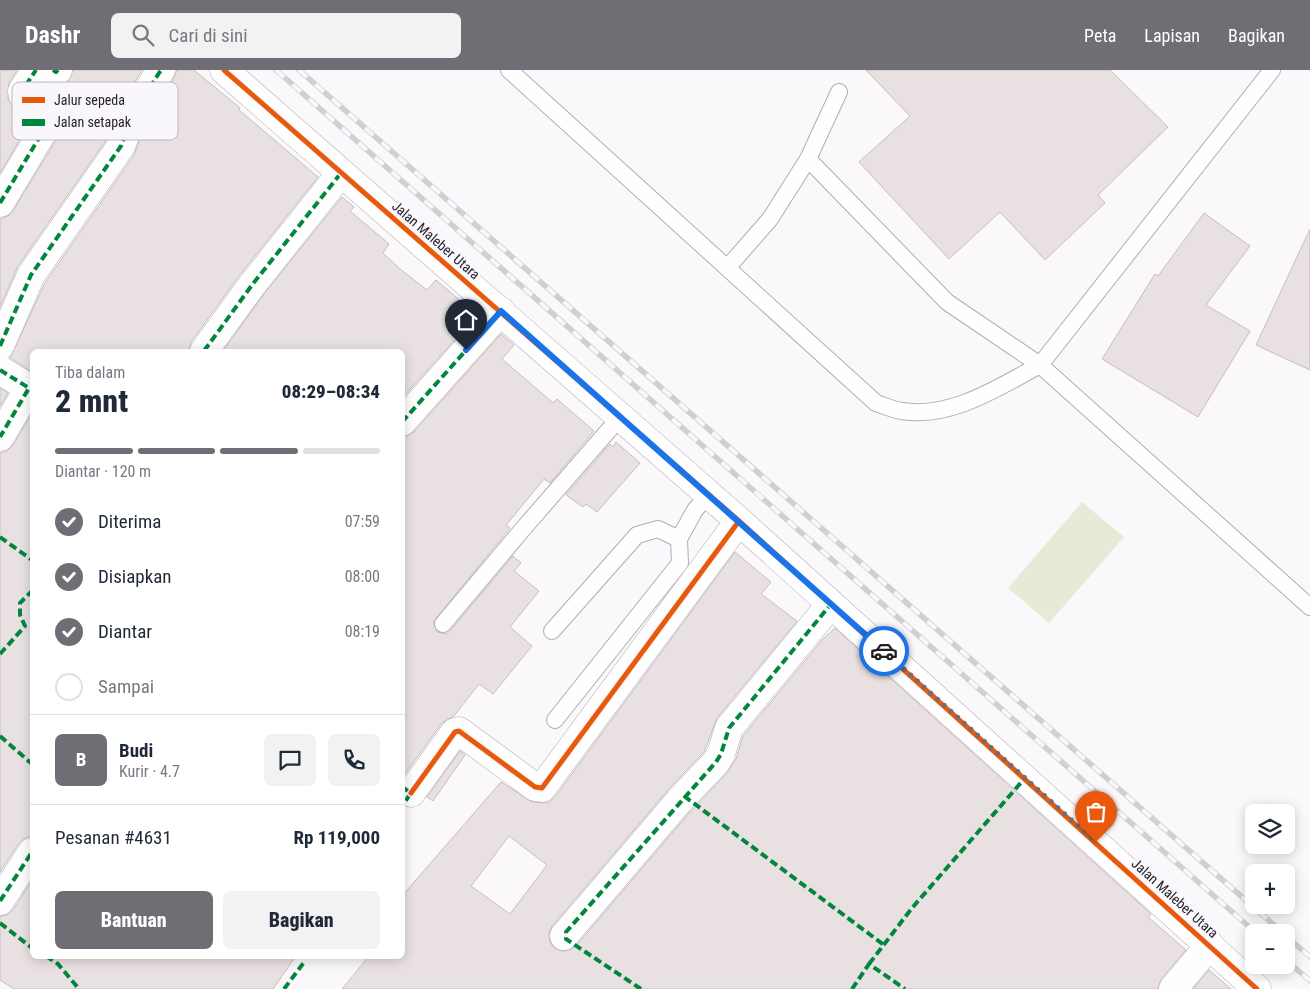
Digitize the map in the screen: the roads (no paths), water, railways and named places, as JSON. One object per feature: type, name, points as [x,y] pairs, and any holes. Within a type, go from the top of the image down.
[{"type":"street","points":[[28,82],[36,70]]},
{"type":"street","points":[[53,70],[56,72],[58,70]]},
{"type":"street","points":[[153,82],[161,70]]},
{"type":"street","name":"Jalan Maleber Utara","points":[[224,70],[709,494],[1257,989]]},
{"type":"street","points":[[0,203],[38,140]]},
{"type":"street","points":[[0,346],[31,275],[122,140]]},
{"type":"street","points":[[205,349],[252,285],[341,173]]},
{"type":"street","points":[[405,419],[501,311]]},
{"type":"street","points":[[0,370],[28,388],[0,438]]},
{"type":"street","points":[[411,793],[455,732],[459,731],[535,787],[542,788],[739,521]]},
{"type":"street","points":[[564,936],[679,802],[716,762],[721,754],[729,728],[831,604]]},
{"type":"street","points":[[0,901],[30,855]]},
{"type":"street","points":[[1173,989],[1210,945]]},
{"type":"lane","points":[[509,70],[876,403],[903,411],[939,410],[986,394],[1040,364],[1272,70]]},
{"type":"lane","points":[[728,267],[770,219],[808,159],[838,92]]},
{"type":"lane","points":[[808,159],[947,302],[1040,364],[1310,607]]},
{"type":"lane","points":[[443,624],[620,416]]},
{"type":"lane","points":[[555,720],[680,563],[679,539],[695,510],[709,494]]},
{"type":"lane","points":[[552,631],[637,535],[658,529],[679,539]]},
{"type":"railway","points":[[276,70],[1246,924]]},
{"type":"railway","points":[[299,70],[1273,924]]},
{"type":"railway","points":[[1295,944],[1310,957]]},
{"type":"railway","points":[[1295,968],[1310,981]]}]
